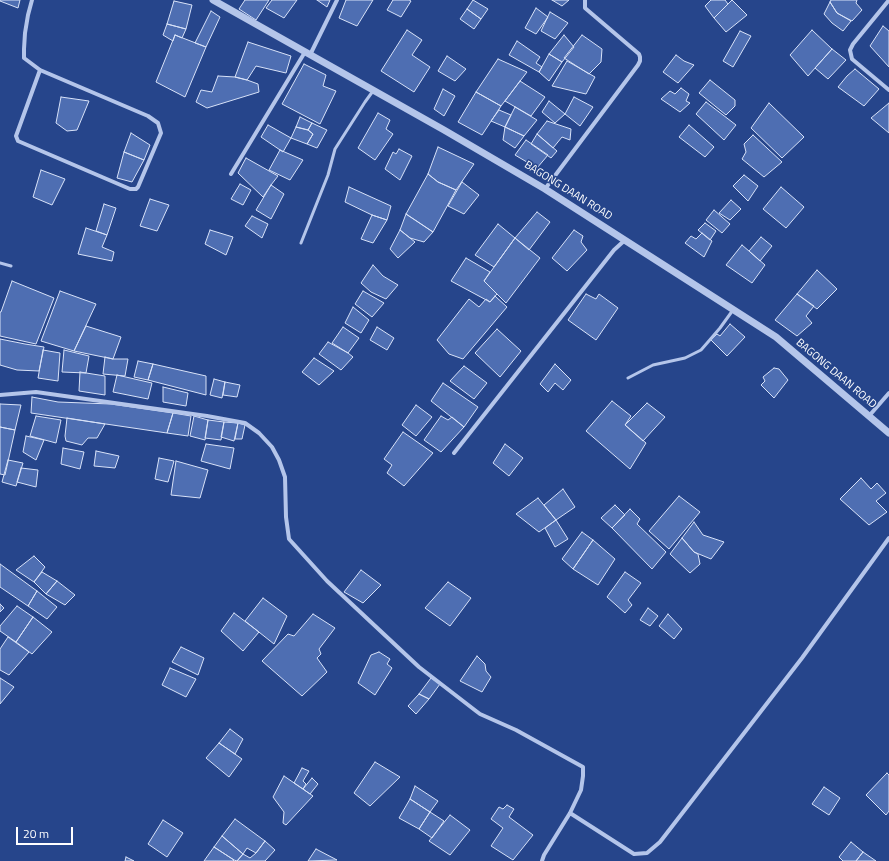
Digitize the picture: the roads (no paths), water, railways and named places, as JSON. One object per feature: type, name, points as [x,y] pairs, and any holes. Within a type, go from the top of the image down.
[{"type":"street","points":[[32,0],[25,33],[24,58],[40,70],[148,116],[158,123],[161,133],[136,189],[130,189],[18,141],[16,136],[40,70]]},
{"type":"street","name":"BAGONG DAAN ROAD","points":[[213,0],[444,130],[545,189],[733,309],[776,337],[889,433]]},
{"type":"street","points":[[231,174],[308,54],[337,0]]},
{"type":"street","points":[[545,189],[640,61],[639,54],[585,8],[585,0]]},
{"type":"street","points":[[889,0],[850,50],[852,59],[889,90]]},
{"type":"street","points":[[454,453],[610,256],[625,240]]},
{"type":"street","points":[[0,395],[36,392],[207,416],[245,424],[259,433],[272,446],[280,460],[285,477],[286,517],[289,539],[327,581],[413,661],[480,714],[516,730],[583,767],[581,790],[570,813],[544,855],[542,861]]},
{"type":"street","points":[[869,416],[889,393]]},
{"type":"street","points":[[570,813],[634,854],[647,853],[660,842],[802,658],[889,538]]},
{"type":"lane","points":[[301,242],[328,175],[335,149],[373,91]]},
{"type":"lane","points":[[0,263],[11,266]]},
{"type":"lane","points":[[628,378],[653,365],[685,358],[701,350],[716,333],[733,309]]}]
